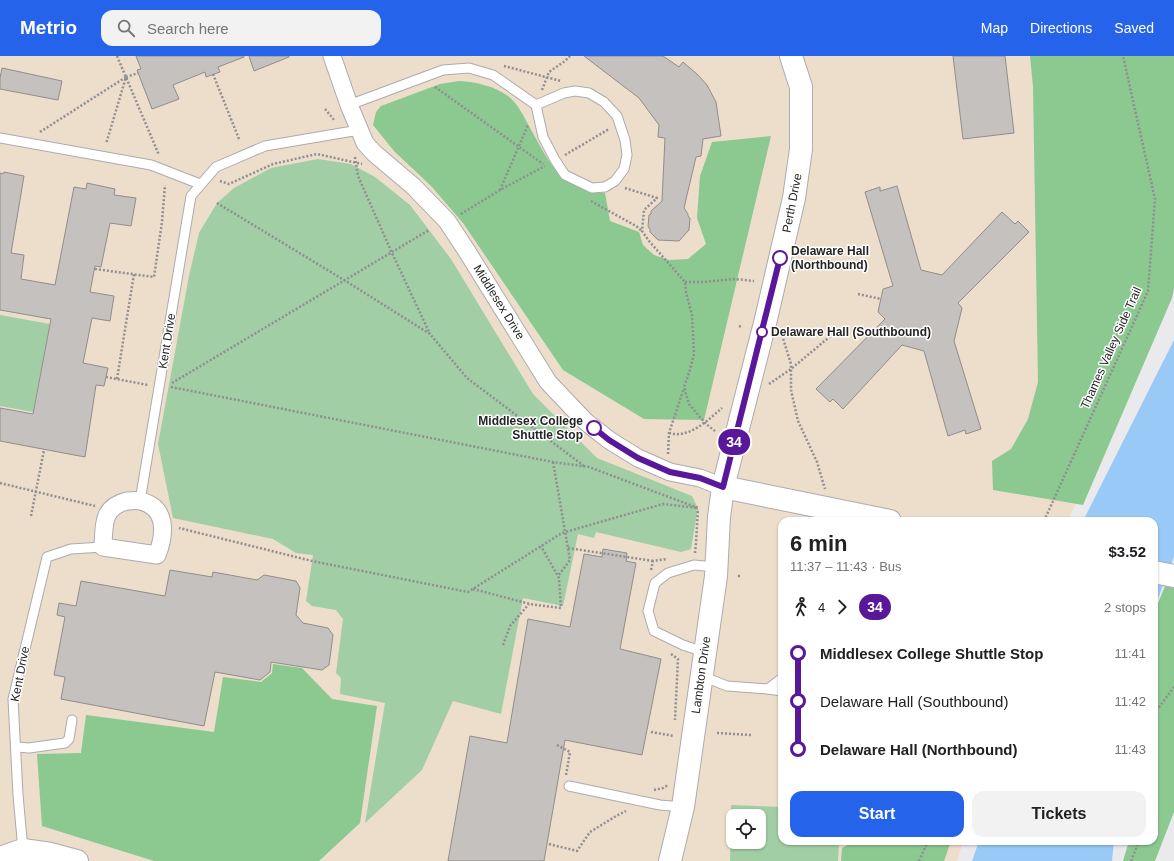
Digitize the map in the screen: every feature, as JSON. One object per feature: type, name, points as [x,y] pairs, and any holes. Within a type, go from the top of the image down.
[{"type":"street","name":"Middlesex Drive","points":[[332,56],[349,105],[351,131],[374,153],[414,186],[447,222],[468,253],[548,382],[586,422],[609,440],[638,458],[670,472],[700,478],[723,487]]},
{"type":"street","name":"Perth Drive","points":[[723,487],[794,198],[800,156],[801,87],[791,56]]},
{"type":"street","points":[[723,487],[870,517]]},
{"type":"street","name":"Lambton Drive","points":[[670,861],[683,807],[716,567],[719,517],[723,487]]},
{"type":"street","points":[[103,547],[104,527],[107,514],[122,502],[140,501],[151,506],[156,510],[162,524]]},
{"type":"street","name":"Kent Drive","points":[[103,547],[158,555],[163,532],[162,524]]},
{"type":"street","points":[[1158,573],[1174,576]]},
{"type":"street","points":[[0,858],[23,850],[51,854],[77,861]]},
{"type":"lane","points":[[349,105],[443,70],[469,68],[493,75],[536,105],[543,136],[555,160],[565,175],[592,188],[605,187],[615,181],[624,169],[628,155],[617,116],[604,102],[589,93],[575,91],[536,105]]},
{"type":"lane","name":"Kent Drive","points":[[140,501],[191,196],[216,167],[265,146],[351,131]]},
{"type":"lane","points":[[0,138],[151,165],[203,181]]},
{"type":"lane","name":"Kent Drive","points":[[23,850],[18,795],[17,747],[13,699],[47,557],[71,549],[103,547]]},
{"type":"lane","points":[[704,652],[654,631],[648,611],[655,583],[668,573],[694,565],[716,567]]},
{"type":"lane","points":[[701,676],[727,686],[778,690]]},
{"type":"lane","points":[[768,689],[778,681]]},
{"type":"lane","points":[[17,747],[29,748],[65,743],[70,739],[72,720]]},
{"type":"lane","points":[[571,782],[660,805],[683,807]]},
{"type":"path","points":[[117,56],[159,155]]},
{"type":"path","points":[[541,92],[549,72],[570,56]]},
{"type":"path","name":"Thames Valley Side Trail","points":[[1046,517],[1148,291],[1155,199],[1124,56]]},
{"type":"path","points":[[499,64],[546,78],[567,82]]},
{"type":"path","points":[[38,133],[126,76],[138,73]]},
{"type":"path","points":[[213,74],[239,139]]},
{"type":"path","points":[[106,145],[126,76]]},
{"type":"path","points":[[422,78],[545,166]]},
{"type":"path","points":[[326,109],[351,131],[358,176],[430,334],[467,378],[585,467]]},
{"type":"path","points":[[500,190],[530,119]]},
{"type":"path","points":[[455,218],[500,190],[619,124]]},
{"type":"path","points":[[203,181],[229,184],[273,164],[317,154],[356,162],[367,167]]},
{"type":"path","points":[[626,183],[623,187],[657,198],[644,210],[642,231],[685,282],[692,315],[694,354],[669,433],[667,459]]},
{"type":"path","points":[[94,269],[154,277],[162,222],[165,185]]},
{"type":"path","points":[[217,204],[344,280],[430,334]]},
{"type":"path","points":[[429,230],[166,386],[553,462],[589,467],[698,508]]},
{"type":"path","points":[[117,379],[134,274]]},
{"type":"path","points":[[685,282],[702,282],[735,278],[754,281]]},
{"type":"path","points":[[858,294],[881,300]]},
{"type":"path","points":[[745,400],[792,369],[833,334]]},
{"type":"path","points":[[782,335],[792,364],[792,390],[798,421],[817,462],[831,509]]},
{"type":"path","points":[[106,377],[143,384]]},
{"type":"path","points":[[684,387],[689,404],[705,423],[715,431]]},
{"type":"path","points":[[669,433],[677,435],[705,423],[722,408]]},
{"type":"path","points":[[31,516],[44,450]]},
{"type":"path","points":[[553,462],[570,560],[558,576]]},
{"type":"path","points":[[0,483],[111,510]]},
{"type":"path","points":[[162,524],[312,561],[468,592],[566,532],[663,504],[698,508]]},
{"type":"path","points":[[690,556],[695,553],[698,508]]},
{"type":"path","points":[[473,589],[530,604],[560,608],[558,576],[541,546]]},
{"type":"path","points":[[568,548],[653,561],[669,559]]},
{"type":"path","points":[[650,576],[653,561]]},
{"type":"path","points":[[503,645],[510,626],[530,604]]},
{"type":"path","points":[[666,651],[678,659],[675,720]]},
{"type":"path","points":[[1158,709],[1174,687]]},
{"type":"path","points":[[650,732],[674,736],[674,739]]},
{"type":"path","points":[[717,733],[751,735]]},
{"type":"path","points":[[557,745],[570,752],[566,776],[571,782]]},
{"type":"path","points":[[652,791],[663,788],[670,783]]},
{"type":"path","points":[[549,844],[577,851],[590,832],[616,816],[648,802]]},
{"type":"path","points":[[920,861],[926,845]]},
{"type":"path","points":[[1131,861],[1137,845]]},
{"type":"shaded area","points":[[0,56],[1152,56],[1162,297],[1070,517],[778,517],[778,845],[962,845],[957,861],[0,861]]},
{"type":"green space","points":[[1030,56],[1174,56],[1174,289],[1172,298],[1083,505],[993,490],[992,461],[1011,449],[1028,419],[1038,382],[1033,87]]},
{"type":"green space","points":[[459,81],[485,85],[508,96],[520,110],[548,160],[557,172],[566,180],[582,188],[605,193],[610,221],[639,232],[643,245],[654,255],[669,260],[688,259],[706,244],[697,218],[700,176],[712,142],[771,136],[704,420],[644,419],[563,370],[463,223],[431,186],[394,151],[373,125],[376,112],[381,106],[440,84]]},
{"type":"green space","points":[[318,159],[351,164],[375,177],[410,205],[451,259],[533,394],[597,458],[692,496],[698,508],[691,549],[681,552],[596,532],[594,538],[578,534],[563,606],[523,598],[501,714],[453,701],[422,770],[365,823],[385,703],[340,694],[341,678],[336,673],[343,619],[336,610],[312,606],[306,601],[313,555],[296,553],[273,539],[173,518],[158,444],[189,276],[199,233],[217,203],[234,188],[271,168]]},
{"type":"green space","points":[[0,315],[50,324],[33,412],[0,406]]},
{"type":"green space","points":[[1165,586],[1174,588],[1174,812],[1155,861],[1123,861],[1128,845],[1158,845],[1158,603]]},
{"type":"green space","points":[[273,664],[302,668],[332,699],[377,706],[360,823],[319,861],[154,861],[42,826],[37,754],[81,753],[86,715],[214,732],[223,677],[261,682],[272,673]]},
{"type":"green space","points":[[731,805],[778,807],[778,845],[839,845],[838,861],[730,861],[730,849],[766,849],[766,809],[731,809]]},
{"type":"green space","points":[[848,845],[950,845],[944,861],[841,861],[842,848]]},
{"type":"water","points":[[1174,340],[1174,557],[1158,599],[1158,517],[1085,517]]},
{"type":"water","points":[[978,845],[1114,845],[1112,861],[972,861]]},
{"type":"building","points":[[136,56],[244,57],[218,67],[220,72],[206,77],[205,72],[173,85],[179,99],[152,109],[137,70],[141,69]]},
{"type":"building","points":[[249,56],[289,56],[289,57],[254,71]]},
{"type":"building","points":[[584,56],[663,56],[679,67],[683,62],[707,85],[716,102],[721,136],[703,139],[701,156],[696,157],[684,208],[690,218],[689,230],[679,241],[658,240],[650,232],[648,227],[649,215],[651,214],[651,211],[662,201],[665,138],[658,137],[659,125],[639,98]]},
{"type":"building","points":[[953,56],[1005,56],[1014,133],[963,139]]},
{"type":"building","points":[[2,68],[62,81],[58,100],[0,89]]},
{"type":"building","points":[[4,172],[24,176],[11,253],[24,255],[21,279],[55,285],[74,187],[86,189],[87,183],[115,189],[114,195],[136,198],[131,226],[110,223],[101,267],[95,266],[90,292],[114,296],[110,321],[92,318],[83,363],[108,368],[104,386],[96,385],[85,457],[0,441],[0,408],[33,414],[51,319],[0,310],[0,173],[3,174]]},
{"type":"building","points":[[897,186],[921,270],[942,275],[1002,212],[1015,224],[1018,221],[1029,232],[958,303],[962,308],[954,341],[981,429],[966,434],[965,430],[948,436],[924,351],[902,345],[843,409],[833,399],[830,402],[816,389],[885,319],[878,312],[883,289],[893,286],[865,192],[880,187],[880,191]]},
{"type":"building","points":[[603,549],[627,553],[626,561],[636,563],[620,649],[661,659],[642,755],[565,740],[544,861],[448,861],[470,736],[507,743],[528,619],[570,627],[584,554],[602,557]]},
{"type":"building","points":[[170,570],[212,577],[213,572],[257,580],[264,575],[296,581],[300,588],[296,615],[303,623],[328,628],[333,635],[329,665],[322,670],[271,662],[270,672],[260,680],[215,672],[204,726],[61,699],[65,677],[54,675],[65,617],[57,615],[59,603],[76,606],[81,581],[165,596]]},
{"type":"bus line","name":"34","points":[[594,428],[609,440],[638,458],[670,472],[700,478],[723,487],[780,258]]},
{"type":"place","name":"Delaware Hall (Northbound)","points":[[780,258]]},
{"type":"place","name":"Delaware Hall (Southbound)","points":[[762,332]]},
{"type":"place","name":"Middlesex College Shuttle Stop","points":[[594,428]]}]
